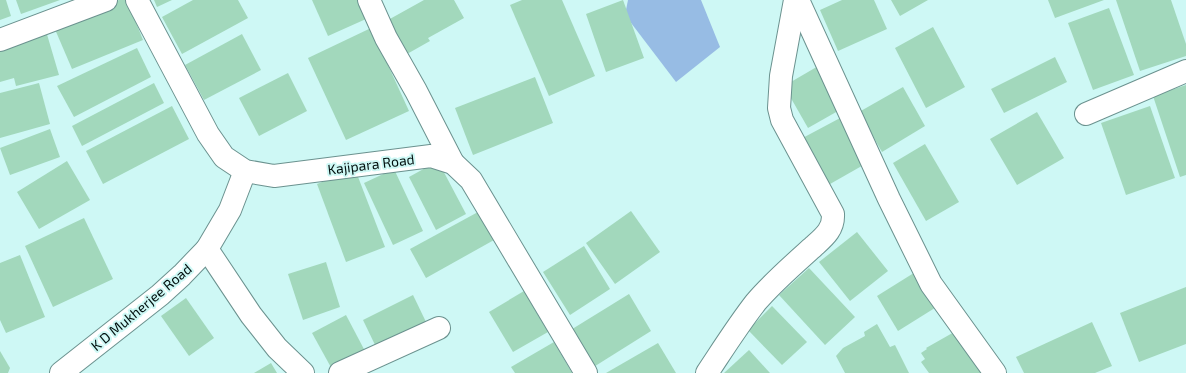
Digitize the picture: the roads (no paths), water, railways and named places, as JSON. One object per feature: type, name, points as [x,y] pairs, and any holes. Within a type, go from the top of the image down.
[{"type":"street","points":[[0,40],[106,0]]},
{"type":"street","name":"Kajipara Road","points":[[137,0],[208,134],[224,157],[245,171],[274,176],[431,156],[453,162],[471,180],[586,373]]},
{"type":"street","points":[[369,0],[386,38],[453,162]]},
{"type":"street","points":[[706,373],[756,302],[783,274],[821,240],[831,228],[833,221],[832,214],[782,120],[779,108],[781,76],[795,0]]},
{"type":"street","points":[[798,0],[889,199],[931,284],[995,373]]},
{"type":"street","points":[[1086,114],[1186,71]]},
{"type":"street","name":"K D Mukherjee Road","points":[[61,373],[160,295],[207,249],[230,210],[245,171]]},
{"type":"street","points":[[207,249],[255,320],[277,348],[303,373]]},
{"type":"street","points":[[340,373],[439,328]]},
{"type":"water","points":[[628,0],[701,0],[720,47],[676,82],[625,15]]}]
